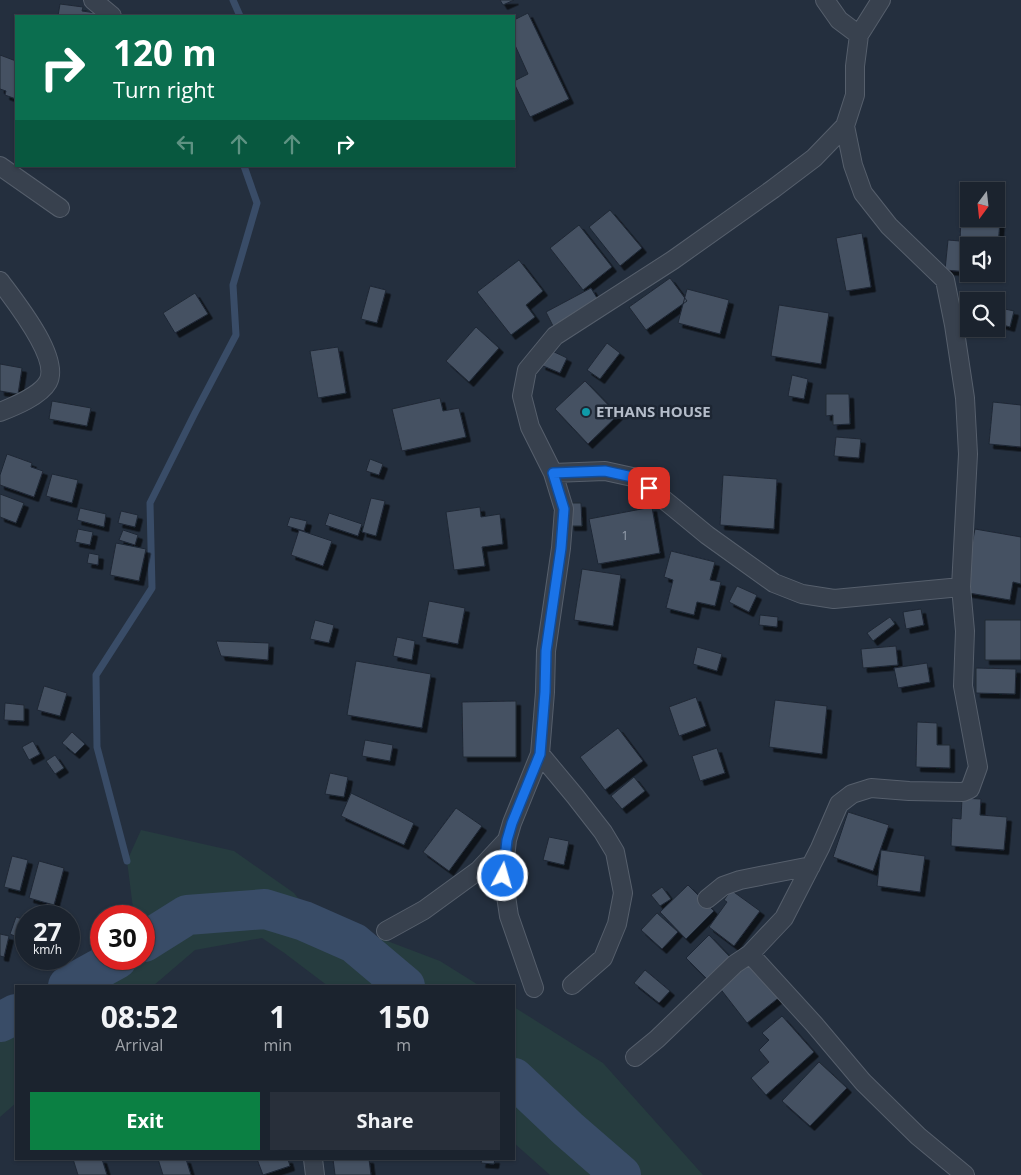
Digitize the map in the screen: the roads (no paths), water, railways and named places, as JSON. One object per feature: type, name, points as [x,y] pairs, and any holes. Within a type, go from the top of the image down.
[{"type":"street","points":[[93,0],[111,15]]},
{"type":"street","points":[[825,0],[839,20],[859,35]]},
{"type":"street","points":[[534,988],[509,916],[503,876],[507,840],[518,806],[540,754],[546,651],[561,548],[564,509],[553,473],[530,428],[522,396],[527,370],[555,336],[673,260],[773,189],[814,158],[845,126],[855,95],[855,66],[859,35],[881,0]]},
{"type":"street","points":[[635,1057],[657,1039],[735,964],[750,954],[784,918],[840,804],[852,794],[871,788],[963,792],[970,789],[978,767],[963,686],[965,631],[961,587],[968,454],[965,398],[946,280],[889,226],[864,193],[852,165],[845,126]]},
{"type":"street","points":[[0,166],[60,208]]},
{"type":"street","points":[[0,281],[45,347],[51,369],[48,381],[37,393],[19,405],[0,412]]},
{"type":"street","points":[[553,473],[605,471],[637,478],[707,535],[774,583],[802,594],[834,599],[961,587]]},
{"type":"street","points":[[540,754],[575,796],[615,852],[624,893],[616,924],[603,958],[572,986]]},
{"type":"street","points":[[386,931],[424,910],[479,870],[507,840]]},
{"type":"street","points":[[707,899],[723,886],[740,880],[811,866]]},
{"type":"street","points":[[750,954],[814,1024],[863,1082],[918,1136],[965,1175]]},
{"type":"waterway","points":[[233,0],[240,15]]},
{"type":"waterway","points":[[127,861],[97,747],[96,675],[152,588],[150,503],[236,335],[233,285],[257,203],[244,167]]},
{"type":"waterway","points":[[155,935],[187,915],[265,909],[304,921],[354,943],[404,985]]},
{"type":"waterway","points":[[70,985],[97,970]]},
{"type":"waterway","points":[[0,1022],[15,1014]]},
{"type":"waterway","points":[[515,1079],[568,1129],[621,1175]]},
{"type":"place","name":"ETHANS HOUSE","points":[[586,412]]}]
